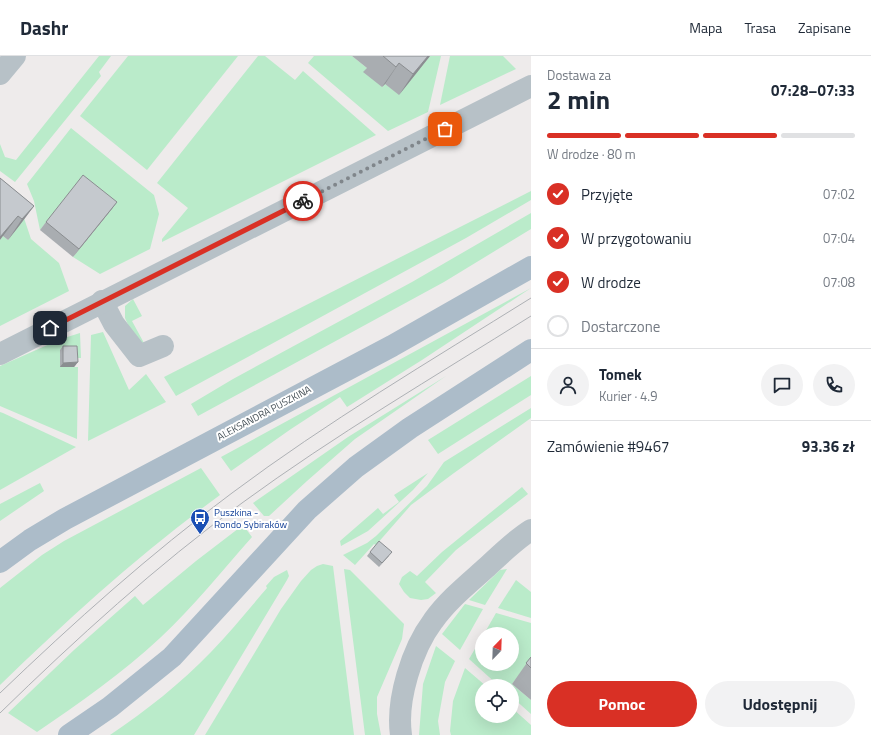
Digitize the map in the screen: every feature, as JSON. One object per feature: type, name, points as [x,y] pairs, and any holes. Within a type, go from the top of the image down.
[{"type":"main road","name":"ALEKSANDRA PUSZKINA","points":[[0,562],[30,540],[59,522],[392,346],[531,267]]},
{"type":"main road","points":[[69,735],[110,707],[172,657],[307,510],[356,467],[410,428],[531,350]]},
{"type":"street","points":[[0,74],[15,56]]},
{"type":"street","points":[[0,354],[102,301],[531,86]]},
{"type":"street","points":[[102,301],[114,324],[139,356],[162,346]]},
{"type":"street","points":[[401,735],[399,715],[404,687],[409,669],[425,632],[461,590],[519,537],[531,530]]},
{"type":"green space","points":[[99,56],[111,56],[99,72],[101,76],[15,182],[0,171],[0,144],[5,157],[16,160]]},
{"type":"green space","points":[[128,56],[238,56],[147,170],[80,116]]},
{"type":"green space","points":[[258,56],[265,56],[295,80],[303,71],[376,135],[162,242],[162,239],[188,208],[157,183]]},
{"type":"green space","points":[[314,56],[352,56],[367,68],[382,87],[385,84],[399,94],[430,56],[441,56],[428,112],[388,131],[308,63]]},
{"type":"green space","points":[[450,56],[503,56],[516,69],[440,105]]},
{"type":"green space","points":[[71,128],[154,195],[159,214],[150,249],[100,274],[73,257],[111,210],[77,183],[40,230],[34,201],[27,184]]},
{"type":"green space","points":[[531,191],[531,200],[466,238],[176,396],[164,377]]},
{"type":"green space","points":[[531,213],[531,229],[444,282],[198,416],[191,404],[233,379],[412,282]]},
{"type":"green space","points":[[23,215],[31,239],[59,263],[69,291],[0,326],[0,240],[3,236],[8,240]]},
{"type":"green space","points":[[531,288],[422,360],[347,407],[340,397],[231,471],[221,457]]},
{"type":"green space","points":[[133,299],[142,316],[132,321],[144,343],[136,342],[125,318],[125,306]]},
{"type":"green space","points":[[103,332],[129,390],[146,374],[166,402],[88,441],[91,335]]},
{"type":"green space","points":[[80,333],[81,358],[74,358],[60,351],[60,367],[78,367],[77,439],[0,406],[0,366],[61,339]]},
{"type":"green space","points":[[446,376],[355,439],[269,516],[264,516],[253,503],[348,437]]},
{"type":"green space","points":[[531,376],[531,395],[438,454],[428,440]]},
{"type":"green space","points":[[531,408],[531,418],[411,505],[376,545],[374,544],[355,565],[343,555],[367,543],[376,536],[427,486],[444,462]]},
{"type":"green space","points":[[0,412],[3,413],[76,447],[0,490]]},
{"type":"green space","points":[[201,468],[220,495],[163,539],[107,586],[0,685],[0,588],[42,555],[64,541]]},
{"type":"green space","points":[[428,473],[413,490],[368,531],[341,546],[340,541],[378,508],[383,514],[399,502],[394,495]]},
{"type":"green space","points":[[40,483],[44,491],[0,521],[0,504]]},
{"type":"green space","points":[[522,487],[528,494],[456,550],[425,582],[436,593],[428,599],[421,600],[410,598],[404,592],[399,584],[402,577],[410,571],[417,576],[442,552]]},
{"type":"green space","points":[[243,525],[252,537],[184,614],[146,651],[116,675],[85,699],[37,732],[8,713],[74,650],[135,596],[143,605],[196,561]]},
{"type":"green space","points":[[323,564],[333,566],[354,735],[205,735],[281,609],[301,581],[311,570]]},
{"type":"green space","points":[[344,569],[350,570],[404,624],[402,639],[377,697],[377,714],[381,735],[365,735]]},
{"type":"green space","points":[[507,569],[485,605],[469,600],[500,570]]},
{"type":"green space","points":[[287,570],[289,576],[287,580],[194,735],[110,735],[150,706],[188,675],[226,636],[267,588],[266,586],[274,577]]},
{"type":"green space","points":[[516,580],[531,592],[531,618],[498,608]]},
{"type":"green space","points":[[465,604],[483,609],[460,650],[442,634]]},
{"type":"green space","points":[[496,613],[531,623],[531,659],[516,679],[491,679],[482,671],[519,671],[519,627],[488,627]]},
{"type":"green space","points":[[436,646],[455,661],[445,682],[438,721],[440,735],[419,735],[423,684]]},
{"type":"green space","points":[[475,649],[475,664],[469,659]]},
{"type":"green space","points":[[465,668],[478,679],[475,679],[475,723],[519,723],[519,714],[531,725],[531,735],[451,735],[450,731],[453,701]]},
{"type":"green space","points":[[519,690],[531,700],[531,714],[519,703]]},
{"type":"building","points":[[383,56],[428,56],[413,74],[399,63],[396,67]]},
{"type":"building","points":[[83,175],[117,202],[79,249],[46,222]]},
{"type":"building","points":[[0,178],[34,206],[22,219],[18,216],[0,237]]},
{"type":"building","points":[[63,346],[77,346],[78,362],[63,363]]},
{"type":"building","points":[[379,541],[392,552],[382,563],[370,552]]},
{"type":"building","points":[[531,657],[531,668],[526,663]]},
{"type":"tram line","points":[[0,693],[113,589],[142,564],[232,493],[305,441],[531,298]]},
{"type":"tram line","points":[[0,713],[58,657],[148,577],[242,503],[349,430],[531,316]]},
{"type":"way so far","points":[[303,201],[445,129]]},
{"type":"place","name":"Puszkina - Rondo Sybiraków","points":[[200,535]]},
{"type":"route","points":[[50,328],[303,201]]}]
